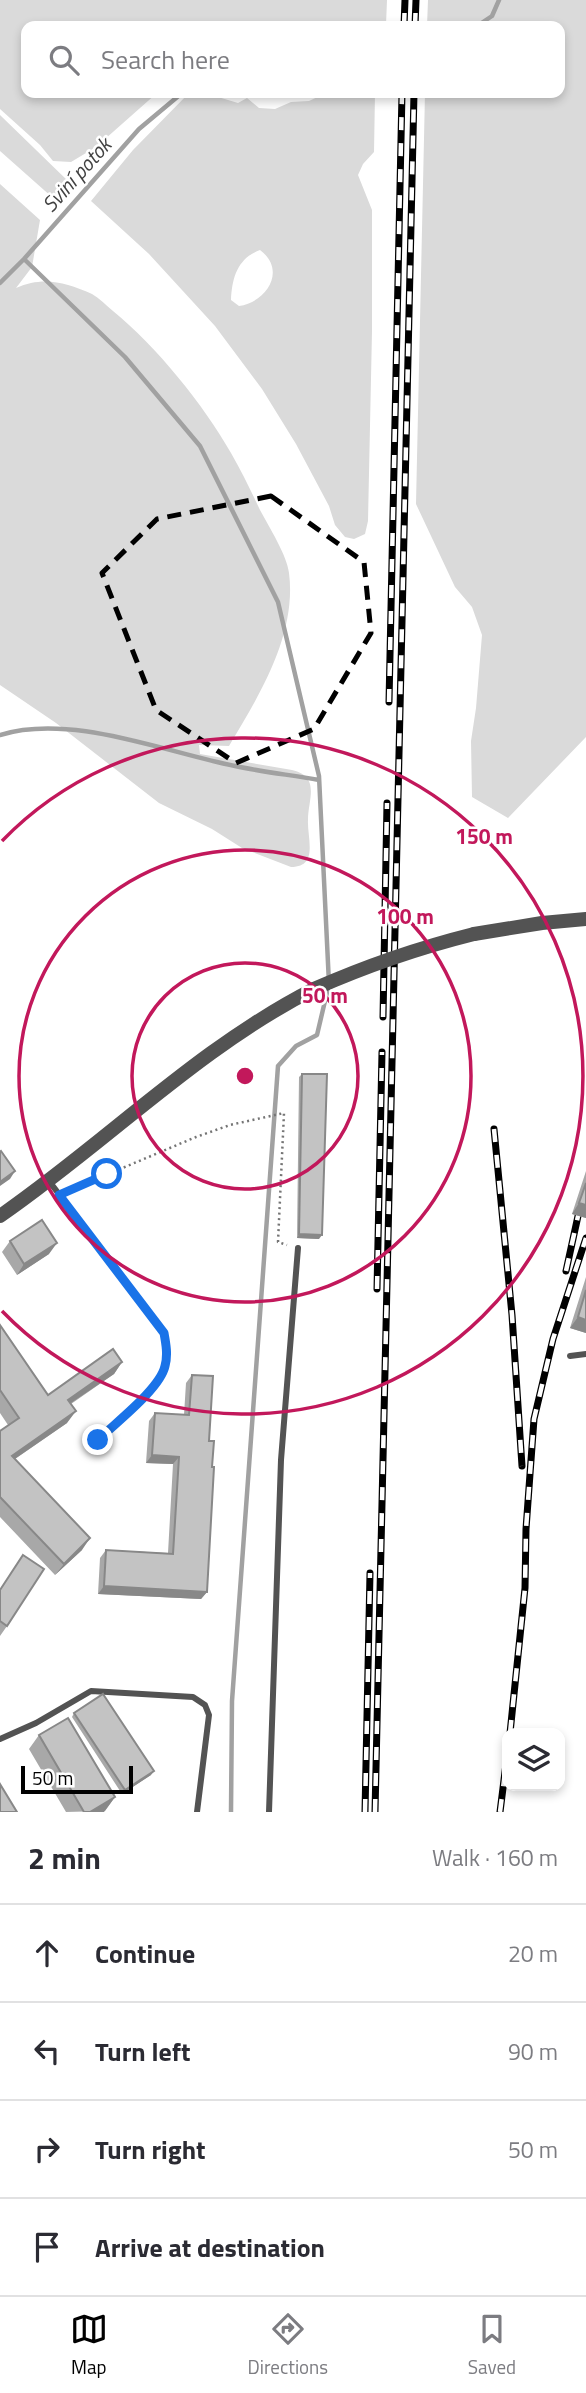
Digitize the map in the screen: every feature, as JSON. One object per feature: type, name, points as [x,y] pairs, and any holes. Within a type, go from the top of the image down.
[{"type":"street","points":[[0,1216],[200,1060],[269,1013],[314,989],[368,966],[435,943],[474,934],[586,919]]},
{"type":"lane","points":[[48,1181],[164,1333],[167,1352],[160,1381],[98,1440]]},
{"type":"lane","points":[[269,1812],[281,1460],[299,1248]]},
{"type":"lane","points":[[570,1356],[586,1354]]},
{"type":"lane","points":[[0,1740],[91,1691],[193,1697],[205,1705],[209,1715],[197,1812]]},
{"type":"path","points":[[59,1195],[196,1137],[230,1125],[284,1114],[278,1242],[299,1248]]},
{"type":"highlighted area","points":[[271,496],[364,562],[371,633],[314,729],[236,763],[156,710],[102,573],[157,519]]},
{"type":"shaded area","points":[[0,0],[387,0],[386,21],[21,21],[21,98],[151,98],[96,147],[71,162],[53,161],[40,145],[0,109]]},
{"type":"shaded area","points":[[428,0],[586,0],[586,737],[508,818],[472,797],[471,741],[482,635],[472,607],[455,587],[416,504],[425,98],[565,98],[565,21],[427,21]]},
{"type":"shaded area","points":[[184,98],[221,98],[238,103],[247,98],[259,108],[275,109],[291,102],[315,98],[375,98],[374,152],[363,164],[358,175],[372,210],[368,521],[365,534],[354,539],[345,537],[335,525],[329,506],[296,444],[262,389],[215,326],[149,254],[91,201],[133,150]],"holes":[[[260,250],[272,267],[270,284],[258,298],[239,306],[231,300],[238,269],[246,258]]]},
{"type":"shaded area","points":[[0,115],[69,182],[53,198],[0,151]]},
{"type":"shaded area","points":[[0,184],[40,220],[32,267],[16,288],[45,281],[82,290],[92,294],[130,325],[178,377],[220,434],[281,550],[288,566],[290,596],[287,619],[273,664],[229,746],[199,745],[200,754],[292,770],[307,778],[311,790],[308,820],[310,850],[305,862],[300,866],[291,867],[242,848],[212,829],[159,803],[56,723],[0,685]]},
{"type":"building","points":[[302,1074],[327,1074],[322,1235],[299,1234]]},
{"type":"building","points":[[0,1152],[15,1171],[0,1182]]},
{"type":"building","points":[[586,1183],[586,1205],[579,1203]]},
{"type":"building","points":[[42,1220],[57,1243],[24,1264],[10,1241]]},
{"type":"building","points":[[586,1290],[586,1320],[578,1317]]},
{"type":"building","points":[[0,1325],[48,1395],[113,1349],[122,1362],[68,1400],[76,1411],[12,1456],[90,1538],[64,1564],[0,1497],[0,1431],[19,1418],[0,1390]]},
{"type":"building","points":[[192,1375],[213,1376],[209,1441],[214,1441],[214,1467],[207,1592],[104,1586],[106,1550],[173,1554],[179,1457],[152,1455],[155,1413],[189,1415]]},
{"type":"building","points":[[23,1555],[44,1569],[7,1626],[0,1621],[0,1590]]},
{"type":"building","points":[[103,1694],[154,1771],[125,1790],[74,1713]]},
{"type":"building","points":[[68,1718],[115,1797],[90,1812],[84,1812],[39,1735]]},
{"type":"building","points":[[0,1784],[17,1812],[0,1812]]},
{"type":"waterway","name":"Sviní potok","points":[[484,21],[492,16],[499,0]]},
{"type":"waterway","name":"Sviní potok","points":[[0,283],[139,129],[176,98]]},
{"type":"waterway","points":[[24,259],[125,357],[200,446],[278,602],[319,776],[329,984],[317,1035],[296,1046],[278,1066],[232,1701],[231,1812]]},
{"type":"waterway","points":[[0,735],[28,729],[87,731],[235,766],[319,780]]},
{"type":"railway","points":[[404,21],[405,0]]},
{"type":"railway","points":[[415,21],[416,0]]},
{"type":"railway","points":[[389,702],[402,98]]},
{"type":"railway","points":[[375,1812],[414,98]]},
{"type":"railway","points":[[383,1017],[387,803]]},
{"type":"railway","points":[[377,1289],[382,1052]]},
{"type":"railway","points":[[494,1129],[512,1315],[522,1466]]},
{"type":"railway","points":[[566,1271],[586,1191]]},
{"type":"railway","points":[[511,1728],[525,1588],[526,1529],[534,1419],[553,1339],[586,1238]]},
{"type":"railway","points":[[365,1812],[370,1573]]},
{"type":"railway","points":[[500,1812],[503,1791]]},
{"type":"route","points":[[98,1440],[160,1381],[167,1352],[164,1333],[59,1195],[107,1174]]}]
